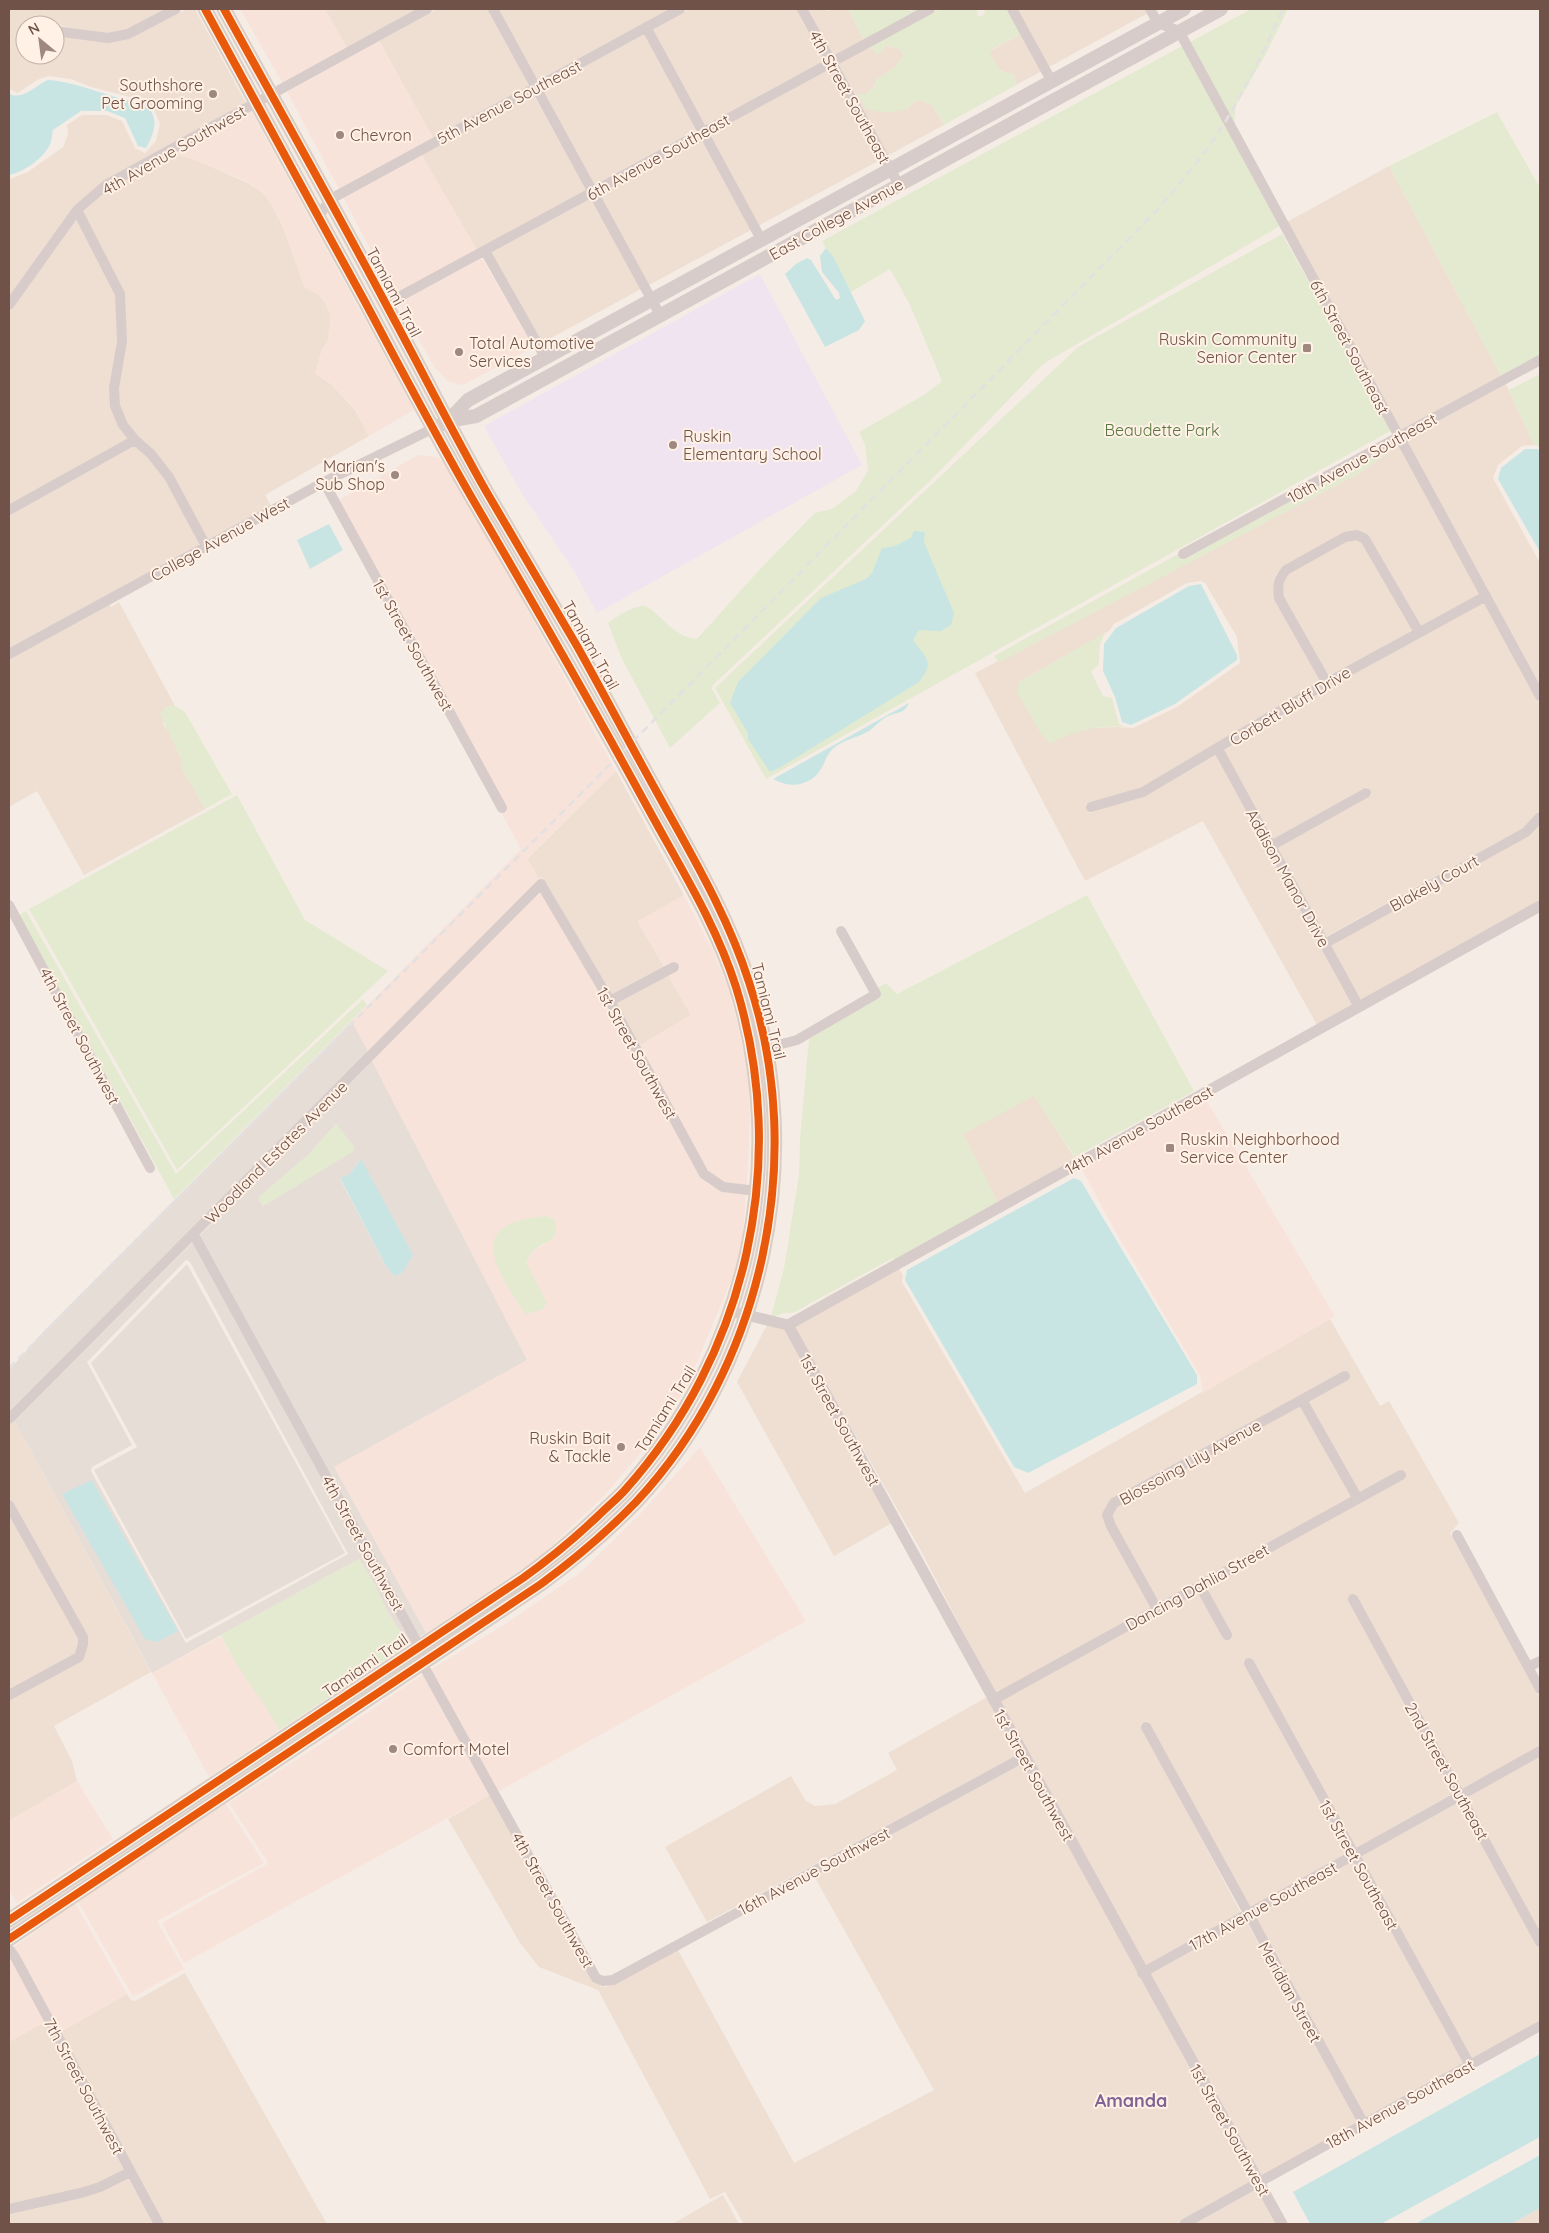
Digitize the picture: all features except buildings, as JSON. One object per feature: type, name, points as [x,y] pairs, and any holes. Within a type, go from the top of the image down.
[{"type":"main road","name":"Tamiami Trail","points":[[9,1920],[548,1560],[580,1534],[622,1494],[661,1447],[678,1421],[706,1370],[732,1310],[749,1250],[757,1191],[760,1143],[756,1082],[752,1051],[728,963],[706,916],[631,776],[434,428],[205,9]]},
{"type":"main road","name":"Tamiami Trail","points":[[9,1939],[541,1584],[589,1548],[656,1479],[691,1429],[723,1373],[746,1316],[764,1250],[773,1184],[774,1114],[766,1048],[751,985],[727,923],[616,718],[448,421],[224,9]]},
{"type":"main road","name":"East College Avenue","points":[[448,421],[468,400],[1184,9]]},
{"type":"main road","name":"East College Avenue","points":[[434,428],[448,421],[476,416],[1221,9]]},
{"type":"main road","points":[[1007,105],[1017,115],[1027,115]]},
{"type":"main road","points":[[362,296],[380,306],[386,304]]},
{"type":"street","points":[[65,32],[108,38],[128,34],[176,9]]},
{"type":"street","name":"4th Avenue Southwest","points":[[9,305],[78,210],[106,185],[427,9]]},
{"type":"street","points":[[493,9],[660,315]]},
{"type":"street","name":"5th Avenue Southeast","points":[[328,200],[680,9]]},
{"type":"street","name":"4th Street Southeast","points":[[802,9],[899,185]]},
{"type":"street","name":"6th Avenue Southeast","points":[[386,304],[930,9]]},
{"type":"street","points":[[1012,9],[1051,80]]},
{"type":"street","points":[[1150,9],[1158,23],[1179,32]]},
{"type":"street","points":[[646,28],[761,239]]},
{"type":"street","name":"6th Street Southeast","points":[[1179,32],[1540,696]]},
{"type":"street","points":[[319,217],[328,200]]},
{"type":"street","points":[[78,210],[120,294],[122,341],[114,388],[115,406],[124,425],[169,477],[206,546]]},
{"type":"street","points":[[485,252],[545,357]]},
{"type":"street","name":"10th Avenue Southeast","points":[[1184,554],[1540,360]]},
{"type":"street","name":"College Avenue West","points":[[9,654],[324,482],[434,428]]},
{"type":"street","points":[[9,510],[136,440]]},
{"type":"street","name":"1st Street Southwest","points":[[324,482],[502,808]]},
{"type":"street","points":[[1327,683],[1279,598],[1277,586],[1280,577],[1286,570],[1346,537],[1356,534],[1366,538],[1419,632]]},
{"type":"street","name":"Corbett Bluff Drive","points":[[1091,807],[1143,792],[1218,750],[1327,683],[1486,596]]},
{"type":"street","name":"Addison Manor Drive","points":[[1218,750],[1359,1007]]},
{"type":"street","points":[[1270,846],[1366,793]]},
{"type":"street","name":"Blakely Court","points":[[1324,944],[1526,832],[1540,817]]},
{"type":"street","name":"1st Street Southwest","points":[[541,884],[610,1001],[704,1174],[723,1187],[757,1191]]},
{"type":"street","name":"Woodland Estates Avenue","points":[[9,1419],[541,884]]},
{"type":"street","name":"4th Street Southwest","points":[[9,905],[150,1168]]},
{"type":"street","name":"14th Avenue Southeast","points":[[788,1325],[1540,906]]},
{"type":"street","points":[[766,1048],[797,1040],[876,994],[841,931]]},
{"type":"street","points":[[610,1001],[674,966]]},
{"type":"street","name":"4th Street Southwest","points":[[194,1235],[419,1646],[422,1663],[596,1978],[603,1981]]},
{"type":"street","points":[[732,1310],[746,1316],[788,1325]]},
{"type":"street","name":"1st Street Southwest","points":[[788,1325],[1142,1973],[1282,2224]]},
{"type":"street","name":"Blossoing Lily Avenue","points":[[1157,1609],[1111,1526],[1107,1515],[1114,1503],[1345,1376]]},
{"type":"street","points":[[1302,1400],[1358,1499]]},
{"type":"street","name":"Dancing Dahlia Street","points":[[993,1700],[1401,1475]]},
{"type":"street","points":[[9,1505],[83,1636],[79,1657],[9,1695]]},
{"type":"street","points":[[597,1516],[607,1530]]},
{"type":"street","points":[[1456,1535],[1540,1689]]},
{"type":"street","points":[[1200,1586],[1227,1635]]},
{"type":"street","name":"2nd Street Southeast","points":[[1354,1599],[1540,1942]]},
{"type":"street","points":[[1528,1668],[1540,1661]]},
{"type":"street","name":"1st Street Southeast","points":[[1249,1663],[1470,2065]]},
{"type":"street","name":"Meridian Street","points":[[1146,1726],[1247,1915],[1364,2124]]},
{"type":"street","name":"17th Avenue Southeast","points":[[1142,1973],[1540,1751]]},
{"type":"street","name":"16th Avenue Southwest","points":[[603,1981],[613,1980],[1024,1757]]},
{"type":"street","points":[[206,1788],[214,1802]]},
{"type":"street","name":"7th Street Southwest","points":[[9,1949],[16,1957],[159,2224]]},
{"type":"street","name":"18th Avenue Southeast","points":[[1184,2224],[1540,2026]]},
{"type":"street","points":[[9,2209],[100,2187],[130,2172]]},
{"type":"shaded area","points":[[9,9],[166,9],[126,30],[108,34],[65,27],[65,15],[15,15],[15,65],[65,65],[65,35],[130,38],[187,9],[195,9],[246,103],[104,181],[72,208],[9,297],[9,179],[28,172],[63,147],[68,134],[67,125],[82,115],[106,115],[122,121],[135,148],[145,153],[156,141],[160,124],[153,107],[146,101],[91,87],[71,79],[48,76],[37,80],[18,93],[9,89]]},
{"type":"shaded area","points":[[240,9],[325,9],[347,48],[283,84]]},
{"type":"shaded area","points":[[325,9],[418,9],[347,48]]},
{"type":"shaded area","points":[[437,9],[488,9],[529,86],[433,138],[379,41]]},
{"type":"shaded area","points":[[497,9],[670,9],[536,82]]},
{"type":"shaded area","points":[[689,9],[797,9],[825,61],[703,126],[652,30]]},
{"type":"shaded area","points":[[820,9],[828,11],[831,9],[848,9],[864,40],[832,57],[807,10]]},
{"type":"shaded area","points":[[1017,9],[1146,9],[1148,13],[1049,67]]},
{"type":"shaded area","points":[[645,34],[696,130],[594,186],[541,90]]},
{"type":"shaded area","points":[[1021,34],[1042,71],[1016,85],[1014,74],[1001,71],[990,51]]},
{"type":"shaded area","points":[[379,41],[433,138],[339,189],[287,92]]},
{"type":"shaded area","points":[[884,45],[900,49],[904,56],[894,68],[877,80],[876,84],[867,94],[912,103],[921,100],[932,105],[944,125],[887,156],[837,65],[870,47],[877,54]]},
{"type":"shaded area","points":[[829,69],[880,160],[758,226],[707,134]]},
{"type":"shaded area","points":[[533,94],[587,190],[477,250],[421,155]]},
{"type":"shaded area","points":[[251,111],[414,410],[369,436],[355,409],[331,384],[315,373],[322,350],[328,340],[331,316],[326,304],[318,294],[305,288],[283,227],[270,202],[263,193],[248,182],[175,152]]},
{"type":"shaded area","points":[[700,138],[751,230],[649,285],[599,194]]},
{"type":"shaded area","points":[[175,152],[248,183],[263,193],[270,202],[283,227],[305,288],[318,294],[326,304],[331,316],[328,340],[322,350],[315,373],[331,384],[355,410],[369,436],[265,495],[271,506],[207,540],[127,422],[119,406],[118,389],[126,342],[125,294],[83,212],[109,189]]},
{"type":"shaded area","points":[[422,155],[477,250],[394,295],[343,197]]},
{"type":"shaded area","points":[[1389,166],[1501,376],[1401,431],[1287,222]]},
{"type":"shaded area","points":[[592,198],[641,289],[542,343],[491,253]]},
{"type":"shaded area","points":[[77,218],[116,295],[117,340],[110,387],[129,439],[9,505],[9,313]]},
{"type":"shaded area","points":[[482,258],[534,347],[463,385],[457,384],[448,381],[434,367],[399,303]]},
{"type":"shaded area","name":"Ruskin Elementary School","points":[[760,274],[862,465],[597,613],[573,569],[522,494],[484,426]]},
{"type":"shaded area","points":[[1506,384],[1534,445],[1522,446],[1498,465],[1493,478],[1540,563],[1540,687],[1405,439]]},
{"type":"shaded area","points":[[1399,445],[1480,594],[1421,626],[1369,536],[1358,530],[1343,533],[1284,566],[1276,574],[1273,584],[1276,600],[1322,681],[1141,788],[1085,804],[1089,813],[1145,796],[1216,755],[1353,1005],[1317,1025],[1203,821],[1085,881],[975,673],[1358,474]],"holes":[[[1201,581],[1205,583],[1237,637],[1240,663],[1177,707],[1133,728],[1090,728],[1065,735],[1050,743],[1019,682],[1109,631],[1114,624],[1187,583]]]},
{"type":"shaded area","points":[[135,446],[148,457],[165,480],[200,544],[9,649],[9,515]]},
{"type":"shaded area","points":[[418,455],[436,457],[447,464],[616,771],[527,858],[539,879],[368,1052],[352,1021],[521,849],[502,814],[507,810],[339,500]]},
{"type":"shaded area","points":[[1356,539],[1363,542],[1413,630],[1329,677],[1283,596],[1281,586],[1289,573],[1347,541]]},
{"type":"shaded area","points":[[119,602],[175,706],[165,707],[163,724],[170,733],[181,759],[183,770],[205,809],[84,875],[37,791],[9,807],[9,659],[110,604],[111,607]]},
{"type":"shaded area","points":[[1484,602],[1540,705],[1540,810],[1523,828],[1325,937],[1276,848],[1372,795],[1367,787],[1272,840],[1223,751],[1330,687]]},
{"type":"shaded area","points":[[616,771],[684,895],[638,922],[664,967],[611,995],[547,884],[542,878],[539,879],[527,859]]},
{"type":"shaded area","points":[[1540,823],[1540,901],[1360,1001],[1330,946]]},
{"type":"shaded area","points":[[540,891],[606,1003],[700,1176],[710,1185],[722,1191],[746,1194],[743,1235],[733,1276],[686,1388],[647,1445],[604,1496],[540,1557],[426,1633],[333,1467],[527,1360],[372,1061]],"holes":[[[546,1216],[555,1237],[532,1252],[526,1262],[547,1303],[519,1305],[517,1221]]]},
{"type":"shaded area","points":[[684,895],[714,953],[728,988],[748,1072],[750,1118],[747,1185],[724,1182],[707,1172],[639,1046],[691,1015],[668,975],[680,969],[675,961],[664,967],[638,921]]},
{"type":"shaded area","points":[[668,975],[691,1015],[639,1046],[615,1003]]},
{"type":"shaded area","points":[[352,1021],[368,1052],[9,1412],[9,1370],[45,1330]]},
{"type":"shaded area","points":[[372,1061],[527,1360],[334,1467],[426,1633],[419,1637],[199,1236]],"holes":[[[336,1124],[354,1147],[353,1151],[263,1206],[258,1198],[308,1155]],[[360,1160],[394,1276],[386,1266],[340,1179],[349,1175]]]},
{"type":"shaded area","points":[[1034,1095],[1076,1160],[998,1203],[963,1134]]},
{"type":"shaded area","points":[[1205,1098],[1335,1316],[1203,1393],[1200,1376],[1114,1229],[1081,1168]]},
{"type":"shaded area","points":[[193,1242],[412,1642],[409,1644],[388,1613],[376,1587],[359,1559],[152,1673],[14,1420]],"holes":[[[186,1260],[190,1262],[348,1554],[186,1643],[91,1471],[92,1467],[132,1445],[87,1362]]]},
{"type":"shaded area","points":[[187,1264],[345,1553],[186,1639],[94,1470],[137,1447],[91,1363]]},
{"type":"shaded area","points":[[899,1269],[903,1275],[902,1282],[1025,1493],[1330,1319],[1380,1406],[1389,1401],[1459,1523],[1450,1533],[1540,1698],[1540,1746],[1461,1789],[1355,1594],[1348,1597],[1454,1793],[1355,1849],[1250,1658],[1243,1661],[1347,1853],[1248,1909],[1147,1721],[1140,1724],[1241,1913],[1144,1967],[1031,1762],[920,1549],[794,1327]]},
{"type":"shaded area","points":[[767,1325],[785,1329],[892,1523],[834,1556],[737,1382]]},
{"type":"shaded area","points":[[14,1420],[151,1672],[54,1726],[72,1761],[77,1781],[9,1821],[9,1700],[81,1661],[87,1646],[9,1499],[9,1425]]},
{"type":"shaded area","points":[[700,1447],[806,1621],[497,1792],[430,1670],[505,1624],[581,1572],[642,1512]]},
{"type":"shaded area","points":[[9,1513],[78,1637],[79,1643],[75,1654],[9,1689]]},
{"type":"shaded area","points":[[221,1636],[227,1649],[271,1714],[279,1730],[209,1777],[152,1673]]},
{"type":"shaded area","points":[[423,1674],[490,1795],[184,1963],[162,1923],[267,1864],[267,1861],[229,1803],[330,1738]]},
{"type":"shaded area","points":[[987,1697],[1018,1755],[707,1922],[665,1847],[791,1776],[806,1801],[815,1806],[835,1804],[897,1770],[888,1753]]},
{"type":"shaded area","points":[[1540,1756],[1540,1933],[1466,1798]]},
{"type":"shaded area","points":[[1023,1763],[1253,2181],[1175,2224],[744,2224],[725,2192],[710,2199],[598,1990],[539,1967],[520,1943],[448,1819],[490,1795],[600,1986],[605,1987],[678,1950],[794,2163],[934,2090],[814,1876]]},
{"type":"shaded area","points":[[77,1781],[113,1839],[17,1903],[9,1889],[9,1821]]},
{"type":"shaded area","points":[[224,1801],[264,1863],[157,1921],[184,1969],[133,1997],[77,1900]]},
{"type":"shaded area","points":[[1458,1801],[1540,1950],[1540,2021],[1471,2059],[1359,1857]]},
{"type":"shaded area","points":[[1352,1861],[1464,2063],[1365,2118],[1253,1917]]},
{"type":"shaded area","points":[[75,1903],[127,1994],[60,2032],[13,1948]]},
{"type":"shaded area","points":[[1246,1921],[1358,2122],[1260,2177],[1148,1975]]},
{"type":"shaded area","points":[[9,1955],[45,2022],[9,2042]]},
{"type":"shaded area","points":[[185,1973],[327,2224],[164,2224],[60,2032],[127,1994],[131,2000],[135,2001]]},
{"type":"shaded area","points":[[45,2022],[124,2170],[98,2183],[79,2189],[9,2205],[9,2042]]},
{"type":"shaded area","points":[[128,2178],[154,2224],[9,2224],[9,2214],[82,2198]]},
{"type":"shaded area","points":[[1258,2189],[1277,2224],[1194,2224]]},
{"type":"shaded area","points":[[723,2195],[739,2224],[672,2224]]},
{"type":"shaded area","points":[[1540,2208],[1540,2224],[1511,2224]]},
{"type":"green space","points":[[848,9],[905,9],[909,11],[920,9],[864,40]]},
{"type":"green space","points":[[940,9],[977,9],[978,17],[983,15],[986,9],[1006,9],[1021,34],[991,50],[990,54],[1001,71],[1014,74],[1016,85],[944,125],[932,105],[921,100],[912,103],[908,109],[897,111],[881,112],[865,108],[858,94],[867,94],[876,85],[876,80],[894,68],[904,56],[900,49],[885,45],[884,50],[877,54],[870,47]]},
{"type":"green space","points":[[1251,9],[1288,9],[1266,54],[1236,105],[1234,123],[1190,42]]},
{"type":"green space","points":[[1182,46],[1280,226],[1043,364],[932,479],[713,685],[712,689],[720,703],[670,748],[622,659],[608,623],[630,610],[644,606],[654,611],[680,634],[697,639],[760,569],[815,513],[832,509],[856,491],[868,470],[865,445],[859,432],[924,395],[942,381],[910,305],[890,269],[851,292],[822,241]]},
{"type":"green space","points":[[1497,112],[1540,188],[1540,355],[1501,376],[1389,166]]},
{"type":"green space","name":"Beaudette Park","points":[[1282,234],[1392,430],[766,779],[715,688],[1078,347]]},
{"type":"green space","points":[[1540,374],[1540,447],[1534,445],[1509,390]]},
{"type":"green space","points":[[1398,443],[1399,445],[1358,474],[1008,658],[998,662],[994,656],[1178,554],[1182,560]]},
{"type":"green space","points":[[1105,633],[1100,644],[1099,664],[1091,672],[1103,696],[1112,698],[1119,724],[1125,727],[1105,727],[1086,730],[1050,744],[1041,734],[1017,692],[1019,682]]},
{"type":"green space","points":[[175,706],[185,712],[232,794],[205,809],[183,770],[181,759],[160,714],[165,707]]},
{"type":"green space","points":[[237,795],[305,920],[388,971],[177,1170],[29,909]]},
{"type":"green space","points":[[1087,895],[1194,1091],[1075,1157],[1034,1096],[963,1134],[998,1203],[895,1261],[893,1258],[793,1313],[784,1313],[771,1317],[784,1268],[799,1175],[800,1138],[809,1039],[881,996],[877,988],[886,983],[897,994]]},
{"type":"green space","points":[[26,911],[176,1174],[363,999],[367,1005],[174,1199],[19,915]]},
{"type":"green space","points":[[336,1124],[354,1147],[354,1151],[263,1206],[258,1198],[308,1155]]},
{"type":"green space","points":[[546,1216],[554,1219],[556,1232],[551,1239],[532,1252],[526,1262],[547,1303],[542,1310],[526,1314],[513,1296],[500,1272],[493,1247],[495,1237],[502,1229],[512,1223]]},
{"type":"green space","points":[[359,1559],[376,1587],[388,1613],[409,1644],[279,1730],[234,1660],[221,1635]]},
{"type":"water","points":[[48,80],[72,84],[144,104],[153,114],[154,120],[153,131],[146,148],[138,146],[125,118],[107,111],[81,111],[53,130],[51,142],[39,159],[9,175],[9,93],[14,95],[23,94]]},
{"type":"water","points":[[826,248],[834,258],[865,321],[859,330],[825,347],[785,274],[796,264],[807,258],[811,260],[836,300],[840,298],[839,293],[822,272],[820,256]]},
{"type":"water","points":[[1525,449],[1538,449],[1540,454],[1540,552],[1498,479],[1501,468]]},
{"type":"water","points":[[329,524],[343,550],[310,569],[297,540]]},
{"type":"water","points":[[914,531],[925,532],[924,542],[954,613],[951,625],[941,631],[919,630],[913,640],[927,660],[927,669],[924,675],[919,682],[770,772],[748,739],[748,733],[730,703],[738,682],[821,598],[866,579],[872,573],[882,548],[895,546],[911,538]]},
{"type":"water","points":[[1201,584],[1237,655],[1237,660],[1175,704],[1131,725],[1122,722],[1115,697],[1103,671],[1104,644],[1116,628],[1189,586]]},
{"type":"water","points":[[909,703],[904,710],[888,716],[869,731],[833,749],[818,773],[806,782],[789,785],[773,779]]},
{"type":"water","points":[[361,1159],[413,1255],[402,1273],[394,1276],[386,1266],[340,1178],[349,1175]]},
{"type":"water","points":[[1074,1178],[1081,1181],[1197,1375],[1197,1384],[1028,1473],[1014,1467],[905,1280],[907,1270]]},
{"type":"water","points":[[92,1480],[178,1631],[157,1642],[145,1639],[62,1494]]},
{"type":"water","points":[[1540,2054],[1540,2137],[1381,2224],[1310,2224],[1293,2192]]},
{"type":"water","points":[[1540,2155],[1540,2208],[1511,2224],[1415,2224]]},
{"type":"railway","points":[[9,1368],[697,677],[1161,206],[1207,149],[1229,116],[1283,9]]},
{"type":"cycle path","points":[[9,1920],[523,1578],[572,1540],[619,1496],[667,1437],[701,1379],[728,1317],[746,1253],[757,1187],[759,1120],[752,1053],[736,987],[708,918],[585,695],[447,454],[205,9]]},
{"type":"cycle path","points":[[9,1939],[541,1584],[590,1545],[625,1513],[680,1448],[716,1388],[743,1324],[762,1257],[773,1188],[774,1118],[766,1049],[749,982],[720,910],[577,646],[473,468],[348,233],[224,9]]},
{"type":"place","name":"Southshore Pet Grooming","points":[[213,94]]},
{"type":"place","name":"Chevron","points":[[340,135]]},
{"type":"place","name":"Ruskin Community Senior Center","points":[[1307,348]]},
{"type":"place","name":"Total Automotive Services","points":[[459,352]]},
{"type":"place","name":"Ruskin Elementary School","points":[[673,445]]},
{"type":"place","name":"Marian's Sub Shop","points":[[395,475]]},
{"type":"place","name":"Ruskin Neighborhood Service Center","points":[[1170,1148]]},
{"type":"place","name":"Ruskin Bait & Tackle","points":[[621,1447]]},
{"type":"place","name":"Comfort Motel","points":[[393,1749]]},
{"type":"district","name":"Amanda","points":[[1131,2100]]}]
